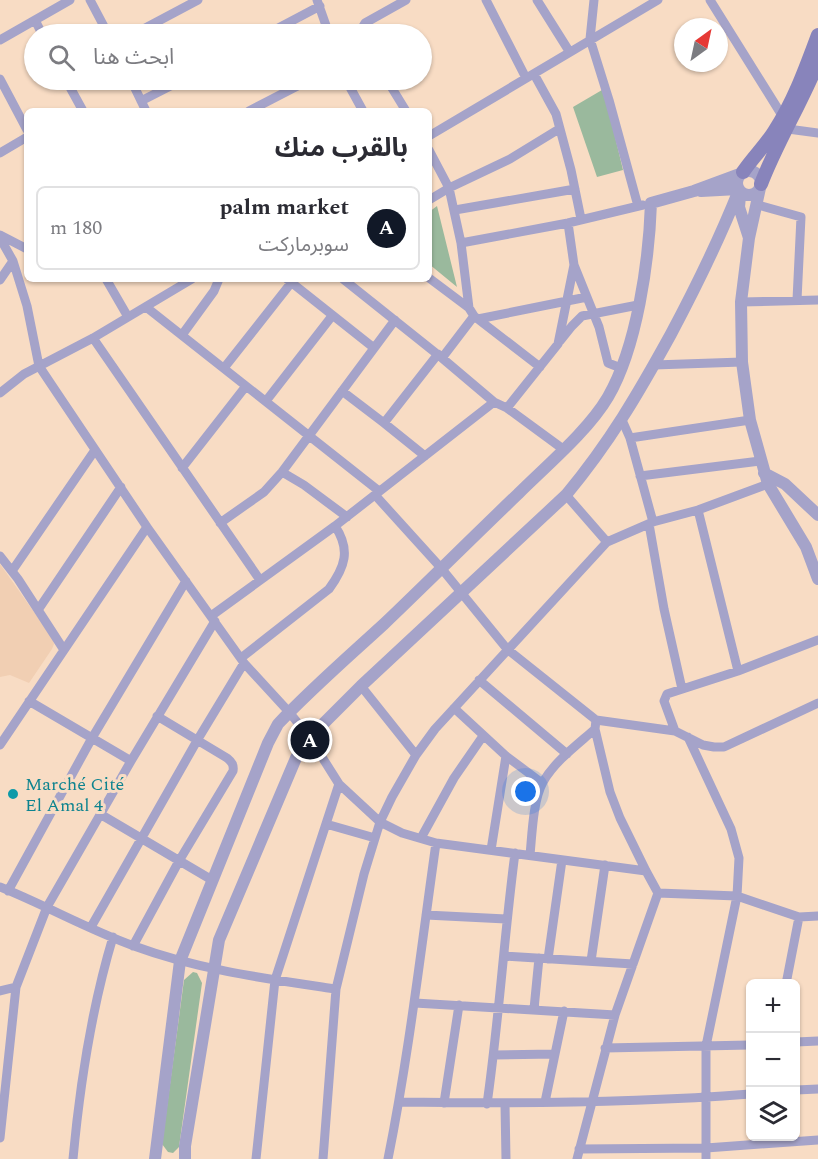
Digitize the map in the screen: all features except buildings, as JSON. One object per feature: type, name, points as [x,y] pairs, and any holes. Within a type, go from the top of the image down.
[{"type":"main road","points":[[761,186],[818,35]]},
{"type":"main road","points":[[742,173],[785,123],[818,62]]},
{"type":"street","points":[[27,24],[53,4],[70,0]]},
{"type":"street","points":[[90,0],[103,24]]},
{"type":"street","points":[[153,24],[198,0]]},
{"type":"street","points":[[365,24],[406,0]]},
{"type":"street","points":[[486,0],[530,76],[556,114],[581,219]]},
{"type":"street","points":[[537,0],[569,51]]},
{"type":"street","points":[[594,0],[590,39],[638,206]]},
{"type":"street","points":[[432,134],[658,0]]},
{"type":"street","points":[[710,0],[785,123],[818,133]]},
{"type":"street","points":[[284,24],[319,3],[326,24]]},
{"type":"street","points":[[35,20],[37,24]]},
{"type":"street","points":[[1,37],[24,26]]},
{"type":"street","points":[[0,79],[24,124]]},
{"type":"street","points":[[71,90],[81,108]]},
{"type":"street","points":[[135,90],[144,108]]},
{"type":"street","points":[[141,101],[162,90]]},
{"type":"street","points":[[255,108],[290,90]]},
{"type":"street","points":[[351,90],[361,108]]},
{"type":"street","points":[[393,90],[404,108]]},
{"type":"street","points":[[432,198],[510,159],[560,129]]},
{"type":"street","points":[[0,153],[24,139]]},
{"type":"street","points":[[432,156],[449,188],[474,315]]},
{"type":"street","points":[[461,243],[568,223],[651,203],[694,191],[751,170],[758,174],[761,186],[749,238],[741,302],[742,362],[750,420],[764,472],[806,547],[818,579]]},
{"type":"street","points":[[742,173],[737,181],[740,207],[749,238]]},
{"type":"street","points":[[694,191],[739,190],[751,195],[761,186]]},
{"type":"street","points":[[454,210],[575,189]]},
{"type":"street","points":[[185,1159],[185,1146],[219,940],[296,758],[310,738],[361,686],[566,495],[588,468],[622,420],[654,365],[706,269],[739,190]]},
{"type":"street","points":[[154,1159],[180,961],[268,743],[278,724],[442,569],[563,449],[602,406],[621,368],[638,305],[650,241],[651,203]]},
{"type":"street","points":[[758,205],[801,217],[797,300]]},
{"type":"street","points":[[568,223],[574,265],[599,327],[608,363],[621,368]]},
{"type":"street","points":[[0,237],[24,248]]},
{"type":"street","points":[[0,237],[13,261],[27,306],[39,366],[147,527],[242,660],[290,712],[310,738],[339,784],[380,822],[436,843],[646,872]]},
{"type":"street","points":[[0,280],[13,261]]},
{"type":"street","points":[[558,344],[574,265]]},
{"type":"street","points":[[432,280],[540,367]]},
{"type":"street","points":[[108,282],[128,317]]},
{"type":"street","points":[[182,335],[214,291],[218,282]]},
{"type":"street","points":[[224,368],[288,282]]},
{"type":"street","points":[[290,282],[374,348]]},
{"type":"street","points":[[347,282],[494,402],[507,408],[563,449]]},
{"type":"street","points":[[0,393],[24,374],[146,307],[175,283]]},
{"type":"street","points":[[384,423],[474,315],[587,297]]},
{"type":"street","points":[[741,302],[818,300]]},
{"type":"street","points":[[507,408],[582,316],[638,305]]},
{"type":"street","points":[[146,307],[309,435],[377,493],[507,649],[595,724],[675,731],[703,745],[724,747],[818,703]]},
{"type":"street","points":[[266,401],[332,316]]},
{"type":"street","points":[[220,524],[264,492],[282,472],[395,320]]},
{"type":"street","points":[[93,338],[260,580]]},
{"type":"street","points":[[654,365],[742,362]]},
{"type":"street","points":[[183,468],[246,386]]},
{"type":"street","points":[[342,391],[424,456]]},
{"type":"street","points":[[0,1138],[2,1084],[16,987],[47,907],[213,619],[260,580],[347,517],[494,402]]},
{"type":"street","points":[[622,420],[630,438],[651,523],[682,689]]},
{"type":"street","points":[[630,438],[750,420]]},
{"type":"street","points":[[12,571],[94,450]]},
{"type":"street","points":[[282,472],[304,485],[347,517]]},
{"type":"street","points":[[323,1159],[336,989],[361,885],[380,822],[416,755],[435,729],[607,542],[651,523],[698,510],[764,472]]},
{"type":"street","points":[[640,476],[764,472],[785,484],[818,515]]},
{"type":"street","points":[[38,610],[121,487]]},
{"type":"street","points":[[566,495],[607,542]]},
{"type":"street","points":[[698,510],[738,671]]},
{"type":"street","points":[[91,927],[242,660],[329,589],[338,576],[345,552],[342,538],[335,526]]},
{"type":"street","points":[[0,745],[147,527]]},
{"type":"street","points":[[0,556],[64,650]]},
{"type":"street","points":[[186,580],[4,889],[133,946],[180,961],[275,980],[336,989]]},
{"type":"street","points":[[675,731],[664,701],[671,692],[738,671],[818,640]]},
{"type":"street","points":[[479,680],[567,754]]},
{"type":"street","points":[[361,686],[416,755]]},
{"type":"street","points":[[29,701],[131,760]]},
{"type":"street","points":[[454,708],[506,756],[542,783]]},
{"type":"street","points":[[133,946],[179,861],[233,771],[232,761],[157,716]]},
{"type":"street","points":[[530,855],[542,783],[595,724]]},
{"type":"street","points":[[595,724],[610,792],[620,818],[658,893],[615,1015],[578,1154],[818,1140]]},
{"type":"street","points":[[421,838],[454,778],[483,736]]},
{"type":"street","points":[[688,737],[737,844],[740,873],[706,1046],[706,1159]]},
{"type":"street","points":[[491,850],[506,756]]},
{"type":"street","points":[[256,1159],[275,980],[339,784]]},
{"type":"street","points":[[100,814],[212,880]]},
{"type":"street","points":[[326,824],[375,838]]},
{"type":"street","points":[[388,1159],[400,1102],[436,843]]},
{"type":"street","points":[[487,1104],[515,853]]},
{"type":"street","points":[[534,1009],[562,860]]},
{"type":"street","points":[[591,961],[605,866]]},
{"type":"street","points":[[658,893],[736,896],[799,917],[818,916]]},
{"type":"street","points":[[426,915],[506,919]]},
{"type":"street","points":[[787,979],[799,917]]},
{"type":"street","points":[[73,1159],[87,1042],[99,982],[112,937]]},
{"type":"street","points":[[504,956],[633,964]]},
{"type":"street","points":[[0,991],[16,987]]},
{"type":"street","points":[[415,1003],[499,1006],[615,1015]]},
{"type":"street","points":[[444,1103],[459,1005]]},
{"type":"street","points":[[545,1102],[564,1011]]},
{"type":"street","points":[[800,1042],[818,1041]]},
{"type":"street","points":[[605,1048],[746,1045]]},
{"type":"street","points":[[494,1055],[554,1054]]},
{"type":"street","points":[[800,1090],[818,1089]]},
{"type":"street","points":[[400,1102],[505,1104],[746,1094]]},
{"type":"street","points":[[505,1104],[506,1159]]},
{"type":"shaded area","points":[[0,564],[53,639],[52,649],[29,683],[10,675],[0,677]]},
{"type":"green space","points":[[602,90],[623,170],[597,177],[573,107]]},
{"type":"green space","points":[[437,206],[457,287],[432,266],[432,210]]},
{"type":"green space","points":[[193,972],[197,973],[202,983],[179,1147],[173,1153],[168,1152],[162,1144],[184,980]]},
{"type":"place","name":"palm market","points":[[310,740]]},
{"type":"place","name":"Marché Cité El Amal 4","points":[[13,794]]}]
